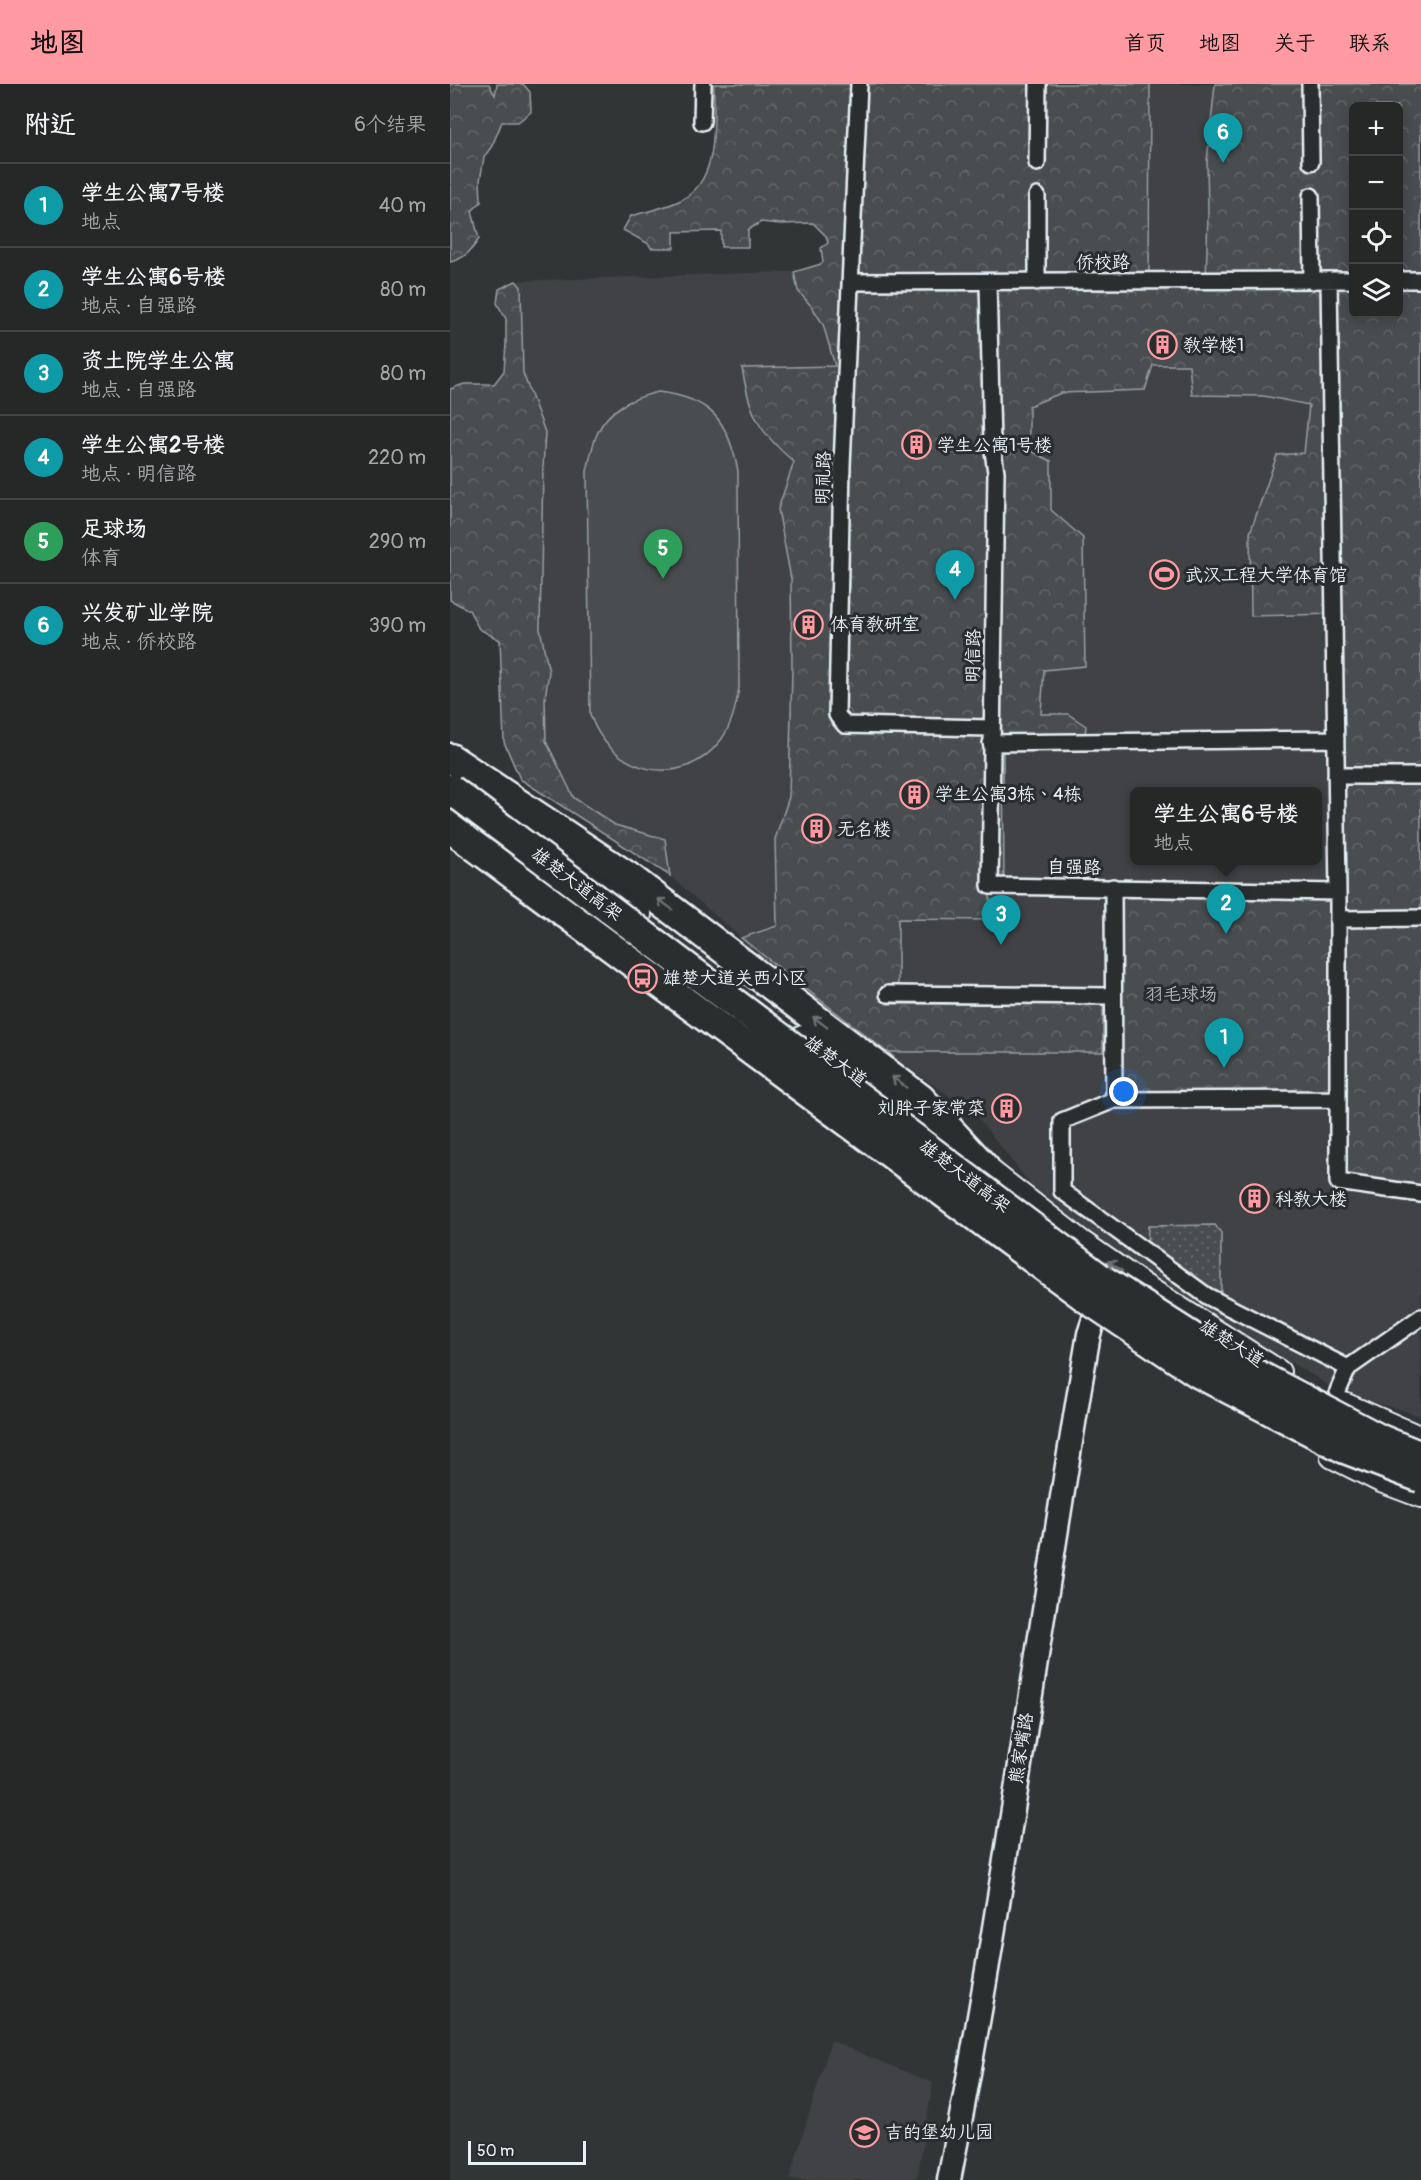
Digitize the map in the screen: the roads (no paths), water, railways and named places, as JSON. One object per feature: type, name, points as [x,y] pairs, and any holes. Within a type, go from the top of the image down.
[{"type":"highway","points":[[450,758],[630,878],[867,1057],[921,1099],[985,1168]]},
{"type":"highway","name":"雄楚大道高架","points":[[450,789],[1100,1278],[1222,1356],[1380,1439],[1421,1456]]},
{"type":"highway","name":"雄楚大道高架","points":[[450,828],[1086,1298],[1198,1373],[1345,1449],[1421,1478]]},
{"type":"main road","name":"雄楚大道","points":[[450,771],[607,889],[707,969],[985,1168],[1080,1242],[1143,1286],[1288,1378],[1370,1418],[1421,1439]]},
{"type":"main road","points":[[450,844],[1124,1337],[1249,1415],[1381,1480],[1421,1495]]},
{"type":"main road","points":[[1281,1431],[1303,1434],[1316,1426],[1323,1415],[1319,1398],[1306,1386]]},
{"type":"street","points":[[702,122],[703,84]]},
{"type":"street","name":"明礼路","points":[[860,84],[842,465],[837,715],[845,725],[991,736]]},
{"type":"street","points":[[1037,163],[1038,84]]},
{"type":"street","points":[[1310,84],[1311,162]]},
{"type":"street","points":[[1037,196],[1037,282]]},
{"type":"street","points":[[1311,196],[1312,280]]},
{"type":"street","points":[[1329,280],[1338,892],[1338,1182],[1421,1194]]},
{"type":"street","name":"侨校路","points":[[852,282],[1349,280]]},
{"type":"street","points":[[1403,280],[1421,280]]},
{"type":"street","name":"明信路","points":[[988,283],[992,444],[996,472],[990,886]]},
{"type":"street","points":[[991,736],[1336,739]]},
{"type":"street","points":[[1336,776],[1421,776]]},
{"type":"street","name":"自强路","points":[[990,886],[1338,892]]},
{"type":"street","points":[[1113,887],[1114,1100]]},
{"type":"street","points":[[1338,919],[1421,918]]},
{"type":"street","points":[[888,994],[1113,996]]},
{"type":"street","points":[[1338,1099],[1114,1100],[1062,1121],[1062,1191],[1207,1296],[1348,1368]]},
{"type":"street","name":"熊家嘴路","points":[[949,2180],[973,2055],[1062,1490],[1089,1334],[1095,1316]]},
{"type":"street","points":[[1338,1391],[1348,1368],[1421,1317]]},
{"type":"tunnel","points":[[1311,162],[1311,196]]},
{"type":"tunnel","points":[[1037,163],[1037,196]]},
{"type":"place","name":"兴发矿业学院","points":[[1223,163]]},
{"type":"place","name":"教学楼1","points":[[1162,345]]},
{"type":"place","name":"学生公寓1号楼","points":[[916,445]]},
{"type":"place","name":"武汉工程大学体育馆","points":[[1164,575]]},
{"type":"place","name":"足球场","points":[[663,579]]},
{"type":"place","name":"学生公寓2号楼","points":[[955,600]]},
{"type":"place","name":"体育教研室","points":[[809,624]]},
{"type":"place","name":"学生公寓3栋、4栋","points":[[914,794]]},
{"type":"place","name":"无名楼","points":[[816,829]]},
{"type":"place","name":"学生公寓6号楼","points":[[1226,934]]},
{"type":"place","name":"资土院学生公寓","points":[[1001,945]]},
{"type":"place","name":"雄楚大道关西小区","points":[[642,978]]},
{"type":"place","name":"学生公寓7号楼","points":[[1224,1068]]},
{"type":"place","name":"刘胖子家常菜","points":[[1006,1108]]},
{"type":"place","name":"科教大楼","points":[[1254,1199]]},
{"type":"place","name":"吉的堡幼儿园","points":[[864,2132]]},
{"type":"park label","name":"羽毛球场","points":[[1181,994]]}]
